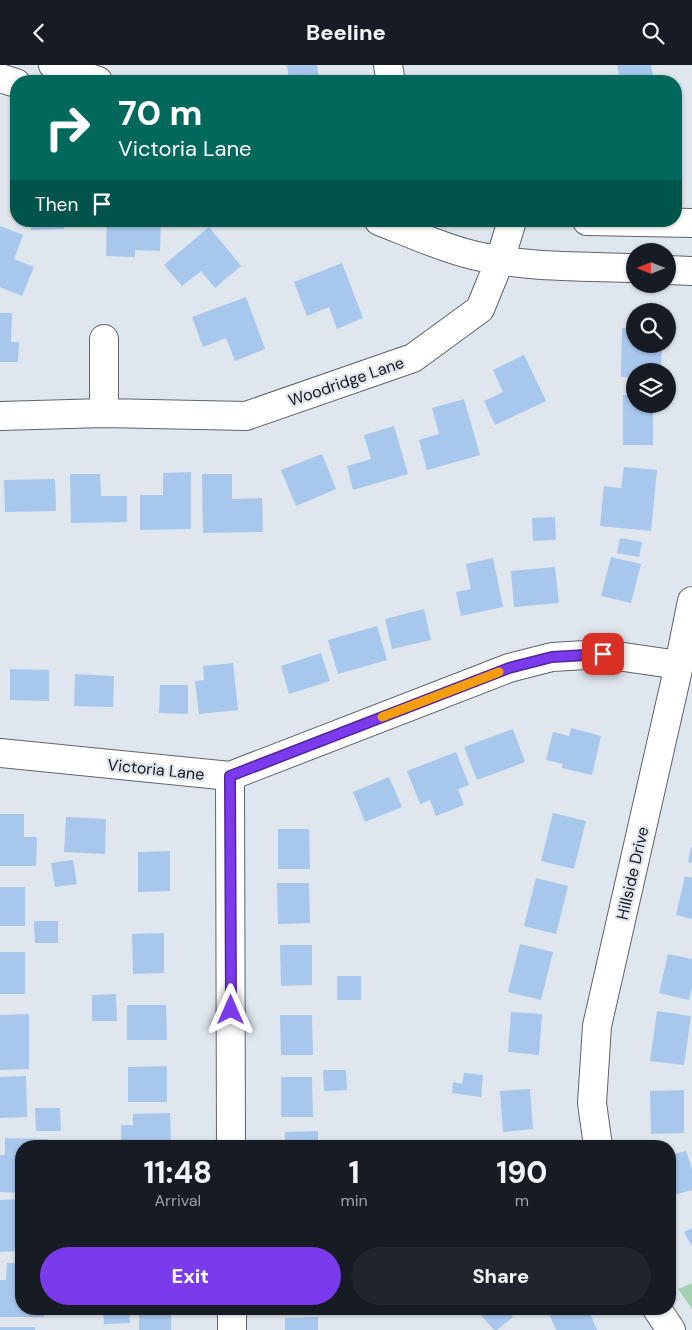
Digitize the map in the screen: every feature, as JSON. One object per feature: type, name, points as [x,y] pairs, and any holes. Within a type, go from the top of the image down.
[{"type":"street","points":[[52,65],[81,75]]},
{"type":"street","points":[[395,227],[463,253],[500,260],[626,268]]},
{"type":"street","name":"Woodridge Lane","points":[[0,416],[104,413],[246,416],[413,358],[480,309],[500,260],[510,227]]},
{"type":"street","points":[[676,270],[692,271]]},
{"type":"street","points":[[104,339],[104,413]]},
{"type":"street","name":"Hillside Drive","points":[[597,1140],[592,1103],[597,1026],[692,601]]},
{"type":"street","name":"Victoria Lane","points":[[0,753],[230,776],[509,668],[552,657],[603,654],[679,665]]},
{"type":"street","points":[[230,776],[231,1140]]},
{"type":"street","points":[[232,1315],[232,1330]]},
{"type":"street","points":[[661,1315],[672,1330]]},
{"type":"green space","points":[[692,1283],[692,1309],[678,1289]]},
{"type":"building","points":[[287,65],[317,65],[318,75],[288,75]]},
{"type":"building","points":[[617,65],[651,65],[653,75],[619,75]]},
{"type":"building","points":[[0,226],[23,235],[14,259],[34,267],[22,296],[0,287]]},
{"type":"building","points":[[31,227],[64,227],[64,229],[31,230]]},
{"type":"building","points":[[107,227],[161,227],[160,251],[135,250],[135,257],[106,256]]},
{"type":"building","points":[[209,227],[241,266],[215,288],[201,271],[182,286],[164,265]]},
{"type":"building","points":[[342,263],[363,318],[337,329],[329,307],[307,316],[294,282]]},
{"type":"building","points":[[246,297],[265,349],[235,361],[226,338],[203,347],[192,317]]},
{"type":"building","points":[[0,313],[12,313],[11,342],[19,342],[18,362],[0,362]]},
{"type":"building","points":[[622,328],[626,328],[626,353],[662,353],[661,363],[626,363],[626,377],[621,377]]},
{"type":"building","points":[[524,355],[546,401],[495,425],[484,401],[503,392],[493,370]]},
{"type":"building","points":[[623,395],[626,395],[626,413],[653,413],[653,445],[623,445]]},
{"type":"building","points":[[464,399],[480,455],[427,470],[419,440],[439,434],[432,408]]},
{"type":"building","points":[[394,426],[408,474],[353,490],[347,466],[371,459],[364,435]]},
{"type":"building","points":[[322,454],[336,489],[296,506],[281,470]]},
{"type":"building","points":[[624,467],[657,470],[651,531],[600,526],[604,486],[621,488]]},
{"type":"building","points":[[191,472],[191,529],[140,530],[140,495],[163,495],[163,473]]},
{"type":"building","points":[[70,474],[100,474],[101,496],[127,496],[127,522],[71,523]]},
{"type":"building","points":[[202,474],[232,474],[232,499],[262,498],[263,532],[203,533]]},
{"type":"building","points":[[55,479],[56,511],[5,512],[4,480]]},
{"type":"building","points":[[555,517],[556,540],[533,541],[532,518]]},
{"type":"building","points":[[620,538],[642,542],[639,557],[617,553]]},
{"type":"building","points":[[611,557],[641,564],[631,603],[601,596]]},
{"type":"building","points":[[493,558],[503,607],[461,616],[456,592],[471,589],[466,564]]},
{"type":"building","points":[[555,567],[559,603],[514,607],[511,571]]},
{"type":"building","points":[[424,609],[431,640],[392,649],[385,619]]},
{"type":"building","points":[[377,626],[387,660],[338,674],[328,640]]},
{"type":"building","points":[[321,653],[330,681],[289,694],[281,666]]},
{"type":"building","points":[[233,663],[238,710],[199,714],[195,681],[204,680],[203,666]]},
{"type":"building","points":[[10,669],[49,670],[49,701],[10,700]]},
{"type":"building","points":[[75,674],[114,676],[113,707],[74,706]]},
{"type":"building","points":[[160,685],[188,685],[188,714],[159,713]]},
{"type":"building","points":[[571,728],[601,736],[592,775],[562,768],[563,764],[546,760],[553,732],[569,736]]},
{"type":"building","points":[[513,729],[525,762],[477,780],[464,747]]},
{"type":"building","points":[[456,752],[469,785],[458,789],[464,805],[436,816],[430,800],[420,804],[407,771]]},
{"type":"building","points":[[389,777],[402,807],[365,822],[353,792]]},
{"type":"building","points":[[553,813],[586,821],[574,869],[541,861]]},
{"type":"building","points":[[0,814],[24,814],[24,837],[37,837],[36,866],[0,866]]},
{"type":"building","points":[[66,817],[106,819],[105,854],[64,852]]},
{"type":"building","points":[[278,829],[309,829],[310,869],[278,869]]},
{"type":"building","points":[[692,847],[692,863],[688,862]]},
{"type":"building","points":[[170,851],[170,891],[138,892],[138,852]]},
{"type":"building","points":[[73,860],[77,884],[55,887],[51,863]]},
{"type":"building","points":[[685,876],[692,878],[692,919],[676,915]]},
{"type":"building","points":[[536,878],[568,886],[556,934],[524,926]]},
{"type":"building","points":[[277,883],[309,883],[310,923],[278,924]]},
{"type":"building","points":[[0,887],[25,887],[25,926],[0,926]]},
{"type":"building","points":[[34,921],[58,921],[58,943],[35,943]]},
{"type":"building","points":[[164,933],[164,973],[133,974],[132,934]]},
{"type":"building","points":[[520,944],[553,952],[541,1000],[508,992]]},
{"type":"building","points":[[280,945],[312,945],[312,985],[281,986]]},
{"type":"building","points":[[0,952],[25,952],[25,994],[0,994]]},
{"type":"building","points":[[668,954],[692,959],[692,987],[689,1000],[659,993]]},
{"type":"building","points":[[337,976],[361,976],[361,1000],[337,1000]]},
{"type":"building","points":[[116,994],[117,1021],[92,1021],[92,995]]},
{"type":"building","points":[[127,1005],[166,1005],[167,1040],[127,1040]]},
{"type":"building","points":[[657,1011],[691,1016],[684,1065],[650,1061]]},
{"type":"building","points":[[511,1012],[542,1014],[539,1055],[508,1052]]},
{"type":"building","points":[[29,1014],[29,1069],[0,1070],[0,1015]]},
{"type":"building","points":[[280,1015],[312,1015],[313,1055],[281,1055]]},
{"type":"building","points":[[167,1066],[167,1102],[128,1102],[128,1067]]},
{"type":"building","points":[[323,1070],[346,1070],[347,1090],[324,1091]]},
{"type":"building","points":[[464,1073],[483,1075],[481,1097],[452,1093],[453,1082],[462,1084]]},
{"type":"building","points":[[26,1076],[27,1117],[0,1118],[0,1077]]},
{"type":"building","points":[[281,1077],[312,1077],[313,1117],[281,1117]]},
{"type":"building","points":[[530,1089],[533,1129],[503,1132],[500,1091]]},
{"type":"building","points":[[684,1090],[684,1133],[651,1134],[650,1091]]},
{"type":"building","points":[[35,1108],[60,1108],[61,1131],[36,1131]]},
{"type":"building","points":[[170,1113],[171,1140],[121,1140],[121,1125],[133,1125],[133,1114]]},
{"type":"building","points":[[318,1131],[318,1140],[285,1140],[285,1132]]},
{"type":"building","points":[[5,1138],[48,1139],[15,1140],[15,1193],[0,1192],[0,1155],[5,1155]]},
{"type":"building","points":[[686,1151],[692,1169],[692,1190],[676,1194],[676,1154]]},
{"type":"building","points":[[15,1199],[15,1251],[0,1252],[0,1200]]},
{"type":"building","points":[[692,1228],[692,1246],[684,1232]]},
{"type":"building","points":[[7,1263],[15,1263],[15,1315],[44,1315],[44,1317],[0,1317],[0,1280],[6,1280]]},
{"type":"building","points":[[103,1315],[129,1315],[130,1323],[104,1324]]},
{"type":"building","points":[[139,1315],[171,1315],[171,1330],[139,1330]]},
{"type":"building","points":[[481,1315],[511,1315],[513,1317],[497,1330],[494,1330]]},
{"type":"building","points":[[550,1315],[591,1315],[597,1330],[556,1330]]},
{"type":"building","points":[[318,1317],[318,1330],[285,1330],[285,1318]]},
{"type":"building","points":[[0,1327],[35,1327],[35,1330],[0,1330]]},
{"type":"slow traffic","points":[[382,717],[499,672]]},
{"type":"route","points":[[231,1010],[230,776],[509,668],[552,657],[603,654]]}]
